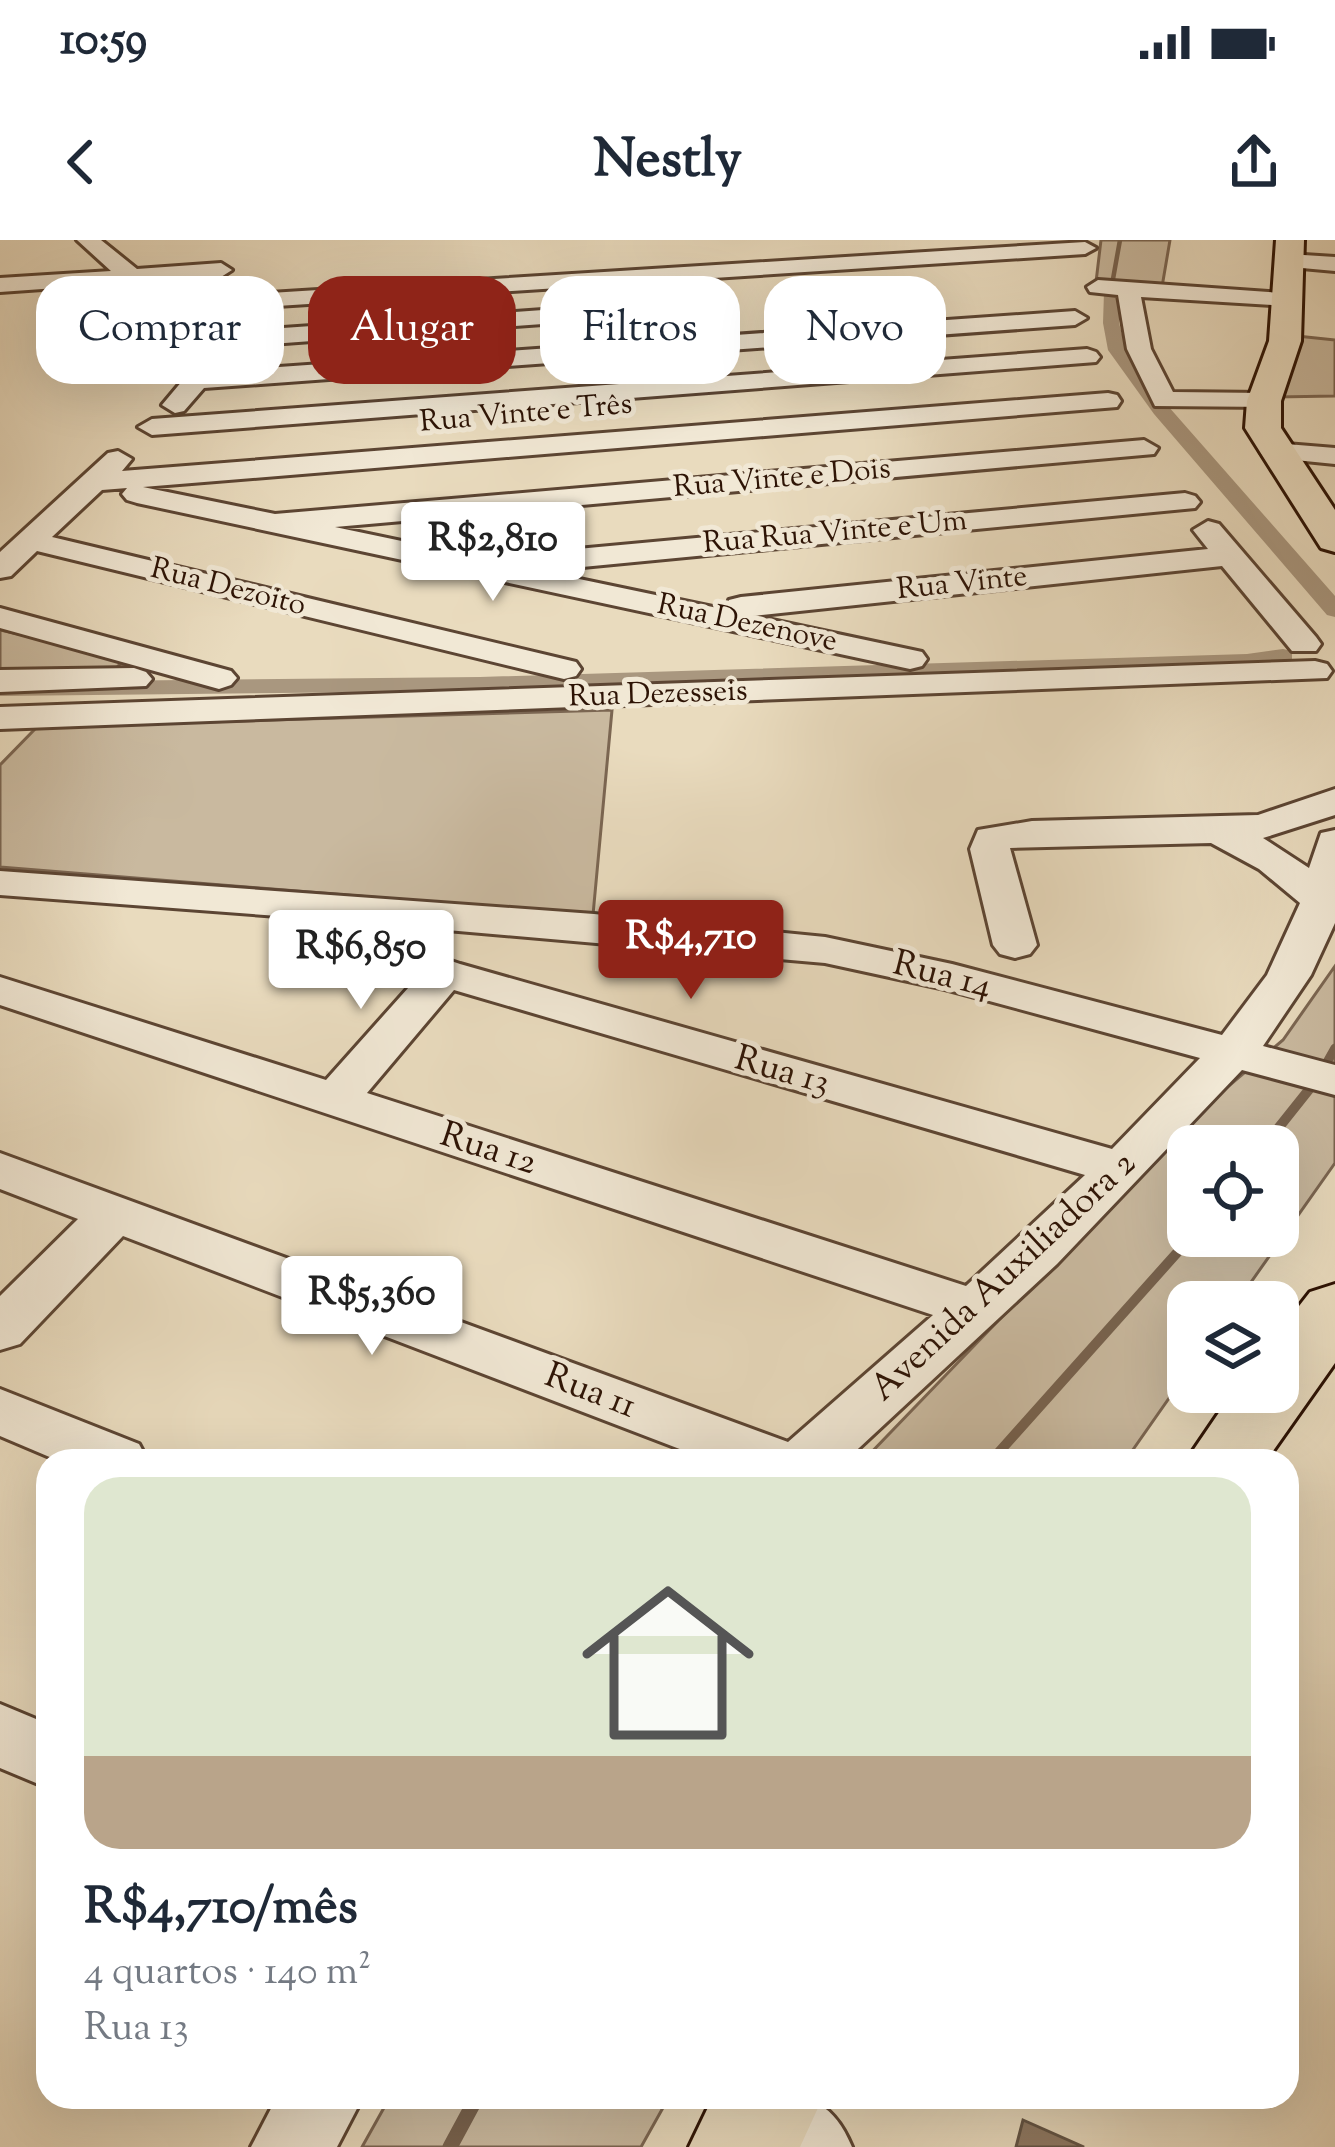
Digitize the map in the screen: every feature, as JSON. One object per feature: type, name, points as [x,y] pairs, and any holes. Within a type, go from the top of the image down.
[{"type":"main road","points":[[1289,250],[1285,341],[1264,401],[1263,428],[1335,540]]},
{"type":"main road","points":[[1299,1359],[1335,1310]]},
{"type":"main road","points":[[1233,1449],[1259,1413]]},
{"type":"street","points":[[92,244],[131,276],[245,268]]},
{"type":"street","points":[[58,250],[142,244]]},
{"type":"street","points":[[616,276],[671,265],[733,268],[994,246],[1085,244],[1075,317],[1108,401],[1229,556],[1318,653],[1335,708]]},
{"type":"street","points":[[994,246],[1038,282]]},
{"type":"street","points":[[1289,250],[1335,264]]},
{"type":"street","points":[[733,268],[764,305]]},
{"type":"street","points":[[284,299],[540,282]]},
{"type":"street","points":[[0,285],[36,283]]},
{"type":"street","points":[[1079,286],[1287,299]]},
{"type":"street","points":[[1128,289],[1139,349],[1164,400],[1264,401]]},
{"type":"street","points":[[946,318],[1075,317]]},
{"type":"street","points":[[946,368],[1087,357]]},
{"type":"street","points":[[152,427],[764,382]]},
{"type":"street","points":[[0,569],[193,384]]},
{"type":"street","points":[[653,384],[654,390]]},
{"type":"street","points":[[902,384],[934,415]]},
{"type":"street","points":[[576,396],[599,441]]},
{"type":"street","name":"Rua Vinte e Três","points":[[91,483],[1108,401]]},
{"type":"street","points":[[744,430],[781,479]]},
{"type":"street","points":[[1274,451],[1335,456]]},
{"type":"street","name":"Rua Vinte e Dois","points":[[277,524],[781,479],[1164,475]]},
{"type":"street","name":"Rua Rua Vinte e Um","points":[[486,568],[639,551],[1164,475]]},
{"type":"street","name":"Rua Dezenove","points":[[91,483],[910,659]]},
{"type":"street","points":[[611,494],[639,551]]},
{"type":"street","name":"Rua Dezoito","points":[[32,541],[564,669]]},
{"type":"street","name":"Rua Vinte","points":[[694,612],[1229,556]]},
{"type":"street","points":[[0,618],[219,678]]},
{"type":"street","name":"Rua Dezesseis","points":[[0,681],[1318,653]]},
{"type":"street","name":"Rua Dezesseis","points":[[0,718],[1318,653]]},
{"type":"street","points":[[1015,945],[990,849],[992,838],[1213,830],[1312,815],[1335,801]]},
{"type":"street","points":[[1213,830],[1261,849],[1292,871],[1324,904]]},
{"type":"street","name":"Avenida Auxiliadora 2","points":[[819,1449],[1122,1169],[1231,1052],[1277,996],[1324,904],[1335,842]]},
{"type":"street","name":"Rua 14","points":[[0,884],[594,927],[825,950],[952,977],[1335,1080]]},
{"type":"street","name":"Rua 13","points":[[238,902],[444,973],[1122,1169]]},
{"type":"street","points":[[334,1100],[396,1034],[444,973]]},
{"type":"street","name":"Rua 12","points":[[0,990],[976,1309]]},
{"type":"street","name":"Rua 11","points":[[0,1170],[743,1449]]},
{"type":"street","points":[[0,1330],[114,1214]]},
{"type":"street","points":[[0,1411],[90,1449]]},
{"type":"street","points":[[0,1735],[36,1751]]},
{"type":"street","points":[[291,2147],[315,2109]]},
{"type":"shaded area","points":[[1101,240],[1170,240],[1162,287],[1096,282]]},
{"type":"shaded area","points":[[1297,336],[1335,340],[1335,396],[1277,397]]},
{"type":"shaded area","points":[[0,630],[125,658],[114,671],[0,670]]},
{"type":"shaded area","points":[[612,710],[593,915],[0,867],[0,765],[37,727]]},
{"type":"shaded area","points":[[1335,966],[1335,1163],[1299,1214],[1299,1125],[1187,1125],[1283,1040]]},
{"type":"shaded area","points":[[1167,1145],[1167,1257],[1269,1257],[1252,1281],[1167,1281],[1167,1401],[1133,1449],[875,1449]]},
{"type":"shaded area","points":[[383,2109],[662,2109],[641,2147],[362,2147]]},
{"type":"building","points":[[1023,2120],[1084,2147],[1016,2147]]},
{"type":"waterway","points":[[1113,279],[1120,240]]},
{"type":"waterway","points":[[1112,292],[1111,323],[1117,350],[1161,410],[1335,610]]},
{"type":"waterway","points":[[0,689],[480,684],[1247,661],[1283,656]]},
{"type":"waterway","points":[[1318,1078],[1335,1048]]},
{"type":"waterway","points":[[1281,1125],[1318,1078]]},
{"type":"waterway","points":[[1002,1449],[1173,1257]]},
{"type":"waterway","points":[[450,2147],[471,2109]]}]
